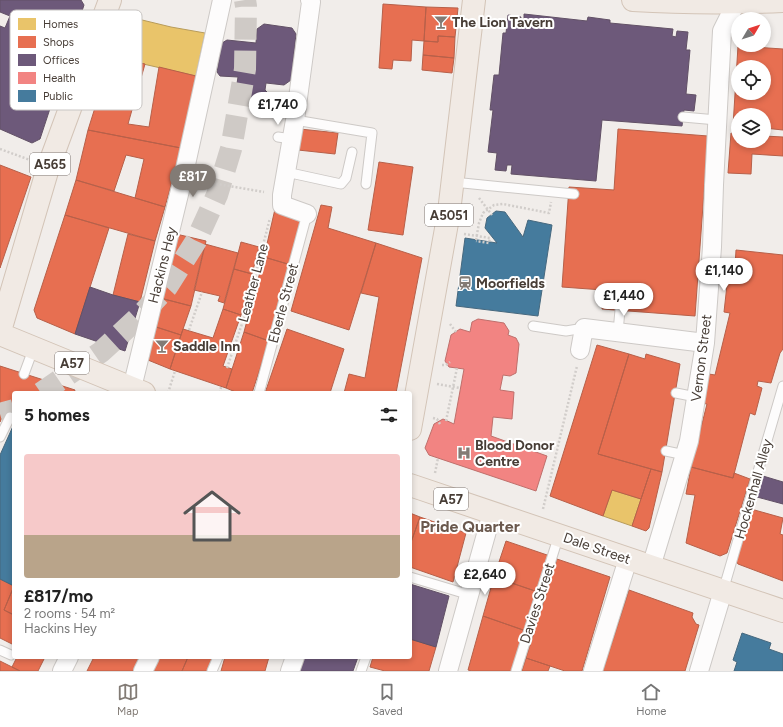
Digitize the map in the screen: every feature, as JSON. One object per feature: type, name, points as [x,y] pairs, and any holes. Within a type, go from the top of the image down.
[{"type":"main road","name":"A565","points":[[106,10],[110,0]]},
{"type":"main road","name":"A5051","points":[[412,418],[449,212],[474,0]]},
{"type":"main road","points":[[633,0],[736,3],[783,2]]},
{"type":"main road","name":"A565","points":[[0,332],[48,168],[69,110]]},
{"type":"main road","name":"A57","points":[[0,332],[34,348],[138,391]]},
{"type":"main road","name":"Dale Street","points":[[412,487],[783,611]]},
{"type":"street","name":"Hackins Hey","points":[[138,391],[222,0]]},
{"type":"street","points":[[307,214],[282,200],[286,172],[285,138],[294,120],[310,0]]},
{"type":"street","name":"Vernon Street","points":[[651,567],[689,441],[705,343],[712,247],[722,31],[736,3]]},
{"type":"street","points":[[580,350],[584,328],[705,343]]},
{"type":"street","points":[[448,671],[492,513]]},
{"type":"street","points":[[593,671],[628,559]]},
{"type":"street","points":[[699,671],[723,591]]},
{"type":"street","points":[[62,671],[68,659]]},
{"type":"street","points":[[143,671],[149,659]]},
{"type":"street","points":[[290,671],[294,659]]},
{"type":"lane","points":[[683,117],[717,120]]},
{"type":"lane","points":[[294,120],[372,133],[366,184]]},
{"type":"lane","points":[[286,172],[341,184],[346,178],[352,152]]},
{"type":"lane","points":[[453,182],[574,194]]},
{"type":"lane","name":"Eberle Street","points":[[260,391],[307,214]]},
{"type":"lane","points":[[618,332],[620,310]]},
{"type":"lane","points":[[533,326],[566,331],[584,328]]},
{"type":"lane","points":[[24,374],[34,348]]},
{"type":"lane","name":"Hockenhall Alley","points":[[723,591],[783,386]]},
{"type":"lane","points":[[676,393],[696,397]]},
{"type":"lane","points":[[0,437],[10,417]]},
{"type":"lane","points":[[666,451],[685,455]]},
{"type":"lane","name":"Davies Street","points":[[516,671],[559,535]]},
{"type":"lane","points":[[412,578],[470,595]]},
{"type":"lane","points":[[0,650],[11,655]]},
{"type":"lane","points":[[212,671],[217,659]]},
{"type":"lane","points":[[361,671],[365,659]]},
{"type":"path","points":[[0,149],[35,162]]},
{"type":"path","points":[[183,178],[282,200]]},
{"type":"path","points":[[478,198],[492,215]]},
{"type":"path","name":"Leather Lane","points":[[227,368],[245,315],[273,208],[282,200]]},
{"type":"path","points":[[475,236],[490,238],[489,243],[476,240],[479,223],[483,213],[494,205],[503,204],[549,213],[551,202]]},
{"type":"path","points":[[189,330],[202,292]]},
{"type":"path","points":[[538,529],[580,350]]},
{"type":"path","points":[[446,365],[450,362]]},
{"type":"path","points":[[446,421],[457,368]]},
{"type":"path","points":[[169,391],[175,371]]},
{"type":"path","points":[[220,391],[221,387]]},
{"type":"path","points":[[437,419],[440,424]]},
{"type":"building: Homes","points":[[142,20],[205,33],[196,76],[142,64]]},
{"type":"building: Homes","points":[[612,490],[641,499],[632,526],[603,516]]},
{"type":"building: Shops","points":[[383,4],[426,7],[424,41],[412,40],[411,61],[393,60],[392,69],[379,68]]},
{"type":"building: Shops","name":"The Lion Tavern","points":[[426,7],[458,8],[455,37],[438,36],[438,42],[424,41]]},
{"type":"building: Shops","points":[[438,36],[455,37],[454,58],[423,55],[424,41],[438,42]]},
{"type":"building: Shops","points":[[771,48],[783,49],[783,130],[771,129],[771,108],[734,108],[735,100],[771,100],[771,60],[737,60],[738,52],[771,52]]},
{"type":"building: Shops","points":[[423,55],[454,58],[452,73],[422,70]]},
{"type":"building: Shops","points":[[142,63],[145,64],[142,75]]},
{"type":"building: Shops","points":[[159,67],[196,76],[181,148],[88,130],[94,110],[132,110],[128,124],[149,127]]},
{"type":"building: Shops","points":[[300,129],[338,133],[335,154],[298,150]]},
{"type":"building: Shops","name":"Moorfields","points":[[618,129],[708,136],[695,316],[602,309],[603,290],[562,287],[569,187],[614,190]]},
{"type":"building: Shops","points":[[88,130],[181,148],[165,207],[135,198],[144,159],[126,155],[114,191],[76,180]]},
{"type":"building: Shops","points":[[731,133],[731,148],[771,148],[771,136],[783,137],[783,156],[752,154],[751,174],[728,173]]},
{"type":"building: Shops","points":[[379,162],[413,167],[403,235],[368,230]]},
{"type":"building: Shops","points":[[0,165],[31,177],[0,268]]},
{"type":"building: Shops","points":[[76,180],[165,207],[155,241],[65,215]]},
{"type":"building: Shops","points":[[321,205],[332,207],[328,228],[376,243],[349,330],[291,311]]},
{"type":"building: Shops","points":[[275,209],[303,218],[291,265],[264,257]]},
{"type":"building: Shops","points":[[65,215],[109,228],[75,334],[37,318],[34,310]]},
{"type":"building: Shops","points":[[128,234],[155,241],[140,302],[113,295]]},
{"type":"building: Shops","points":[[176,234],[206,241],[191,306],[160,298]]},
{"type":"building: Shops","points":[[241,242],[259,247],[252,274],[234,269]]},
{"type":"building: Shops","points":[[376,243],[422,258],[396,391],[345,391],[349,374],[365,378],[379,297],[361,293]]},
{"type":"building: Shops","points":[[205,244],[238,253],[224,303],[218,301],[220,296],[194,290]]},
{"type":"building: Shops","points":[[736,250],[783,255],[783,349],[780,353],[771,383],[758,381],[757,386],[762,388],[755,415],[750,413],[733,478],[691,467],[707,404],[701,403],[709,374],[715,375],[730,313],[724,312],[729,267],[735,267]]},
{"type":"building: Shops","points":[[264,257],[291,265],[269,341],[244,332]]},
{"type":"building: Shops","points":[[234,269],[252,274],[241,315],[223,309]]},
{"type":"building: Shops","points":[[160,298],[191,306],[181,335],[153,326]]},
{"type":"building: Shops","points":[[223,309],[241,315],[223,366],[232,369],[226,388],[170,369],[183,329],[213,338]]},
{"type":"building: Shops","name":"Saddle Inn","points":[[153,326],[181,335],[170,369],[143,358]]},
{"type":"building: Shops","points":[[287,329],[344,349],[331,391],[266,391]]},
{"type":"building: Shops","points":[[244,332],[269,341],[253,391],[233,391],[226,388]]},
{"type":"building: Shops","points":[[597,345],[629,354],[598,454],[651,469],[641,499],[612,490],[603,516],[550,496]]},
{"type":"building: Shops","points":[[629,354],[645,359],[646,354],[680,364],[662,472],[598,454]]},
{"type":"building: Shops","points":[[0,366],[75,390],[12,391],[12,417],[3,415],[0,422]]},
{"type":"building: Shops","points":[[691,467],[733,478],[734,473],[750,479],[727,553],[720,556],[686,543],[695,495],[686,494]]},
{"type":"building: Shops","points":[[651,469],[662,472],[649,528],[646,531],[632,526]]},
{"type":"building: Shops","points":[[751,509],[783,518],[780,534],[783,535],[783,581],[738,564],[736,561]]},
{"type":"building: Shops","points":[[412,514],[420,517],[412,539]]},
{"type":"building: Shops","points":[[420,517],[466,533],[453,582],[412,568],[412,539]]},
{"type":"building: Shops","points":[[506,541],[550,556],[538,592],[494,577]]},
{"type":"building: Shops","points":[[557,559],[610,577],[582,671],[565,671],[526,658]]},
{"type":"building: Shops","points":[[494,577],[538,592],[526,631],[483,616]]},
{"type":"building: Shops","points":[[0,579],[12,585],[12,591],[4,610],[12,614],[12,644],[0,638]]},
{"type":"building: Shops","points":[[629,590],[693,613],[692,617],[696,624],[699,625],[685,671],[603,671]]},
{"type":"building: Shops","points":[[12,591],[12,614],[4,610]]},
{"type":"building: Shops","points":[[483,616],[526,631],[512,671],[468,670]]},
{"type":"building: Shops","points":[[412,640],[436,647],[429,671],[385,671],[370,667],[372,659],[412,659]]},
{"type":"building: Shops","points":[[526,658],[550,666],[548,671],[522,671]]},
{"type":"building: Shops","points":[[16,659],[44,659],[38,671],[20,671],[12,667]]},
{"type":"building: Shops","points":[[93,659],[143,659],[138,671],[87,671]]},
{"type":"building: Shops","points":[[157,659],[187,659],[182,671],[152,671]]},
{"type":"building: Shops","points":[[187,659],[214,659],[210,671],[182,671]]},
{"type":"building: Shops","points":[[224,659],[268,659],[265,671],[221,671]]},
{"type":"building: Shops","points":[[0,661],[20,671],[0,671]]},
{"type":"building: Offices","points":[[0,0],[81,0],[84,5],[82,10],[10,10],[10,16],[0,12]]},
{"type":"building: Offices","points":[[524,14],[587,21],[588,17],[610,20],[610,23],[673,29],[672,36],[676,37],[677,31],[688,32],[686,50],[690,50],[686,94],[696,95],[694,111],[684,110],[682,126],[602,120],[596,181],[511,174],[512,165],[507,165],[506,171],[495,170],[497,153],[488,152],[493,110],[490,110],[494,75],[499,75],[503,33],[506,33],[508,15],[521,17],[520,22],[524,23]]},
{"type":"building: Offices","points":[[10,16],[10,110],[50,110],[40,139],[32,143],[0,129],[0,26],[5,28]]},
{"type":"building: Offices","points":[[264,24],[292,28],[296,34],[291,80],[284,85],[266,83],[265,90],[269,94],[268,107],[234,103],[238,77],[220,76],[217,72],[222,43],[227,40],[256,43],[257,29]]},
{"type":"building: Offices","points":[[90,287],[140,302],[125,351],[75,334]]},
{"type":"building: Offices","points":[[763,476],[783,482],[783,504],[757,497]]},
{"type":"building: Offices","points":[[412,585],[449,596],[436,647],[412,640]]},
{"type":"building: Offices","points":[[303,659],[357,659],[353,671],[300,671]]},
{"type":"building: Health","points":[[478,319],[504,323],[509,331],[508,335],[516,338],[519,344],[516,373],[510,376],[503,375],[500,390],[514,392],[512,419],[493,417],[491,436],[547,456],[536,491],[429,455],[425,448],[434,424],[443,419],[454,424],[464,369],[449,367],[445,361],[451,335],[460,329],[470,332],[472,322]]},
{"type":"building: Public","points":[[496,211],[505,212],[523,237],[528,220],[552,225],[538,316],[456,306],[465,238],[497,243],[485,228],[487,218]]},
{"type":"building: Public","points":[[12,428],[12,585],[0,579],[0,455]]},
{"type":"building: Public","points":[[742,633],[771,643],[769,649],[783,654],[783,671],[734,671],[737,662],[733,660]]},
{"type":"tunnel","points":[[44,391],[101,352],[141,315],[167,287],[196,241],[217,195],[231,149],[245,69],[245,0]]},
{"type":"tunnel","points":[[0,414],[12,411]]},
{"type":"place","name":"The Lion Tavern","points":[[441,22]]},
{"type":"place","name":"Moorfields","points":[[465,283]]},
{"type":"place","name":"Saddle Inn","points":[[162,346]]},
{"type":"place","name":"Blood Donor Centre","points":[[464,453]]},
{"type":"district","name":"Pride Quarter","points":[[470,526]]}]
